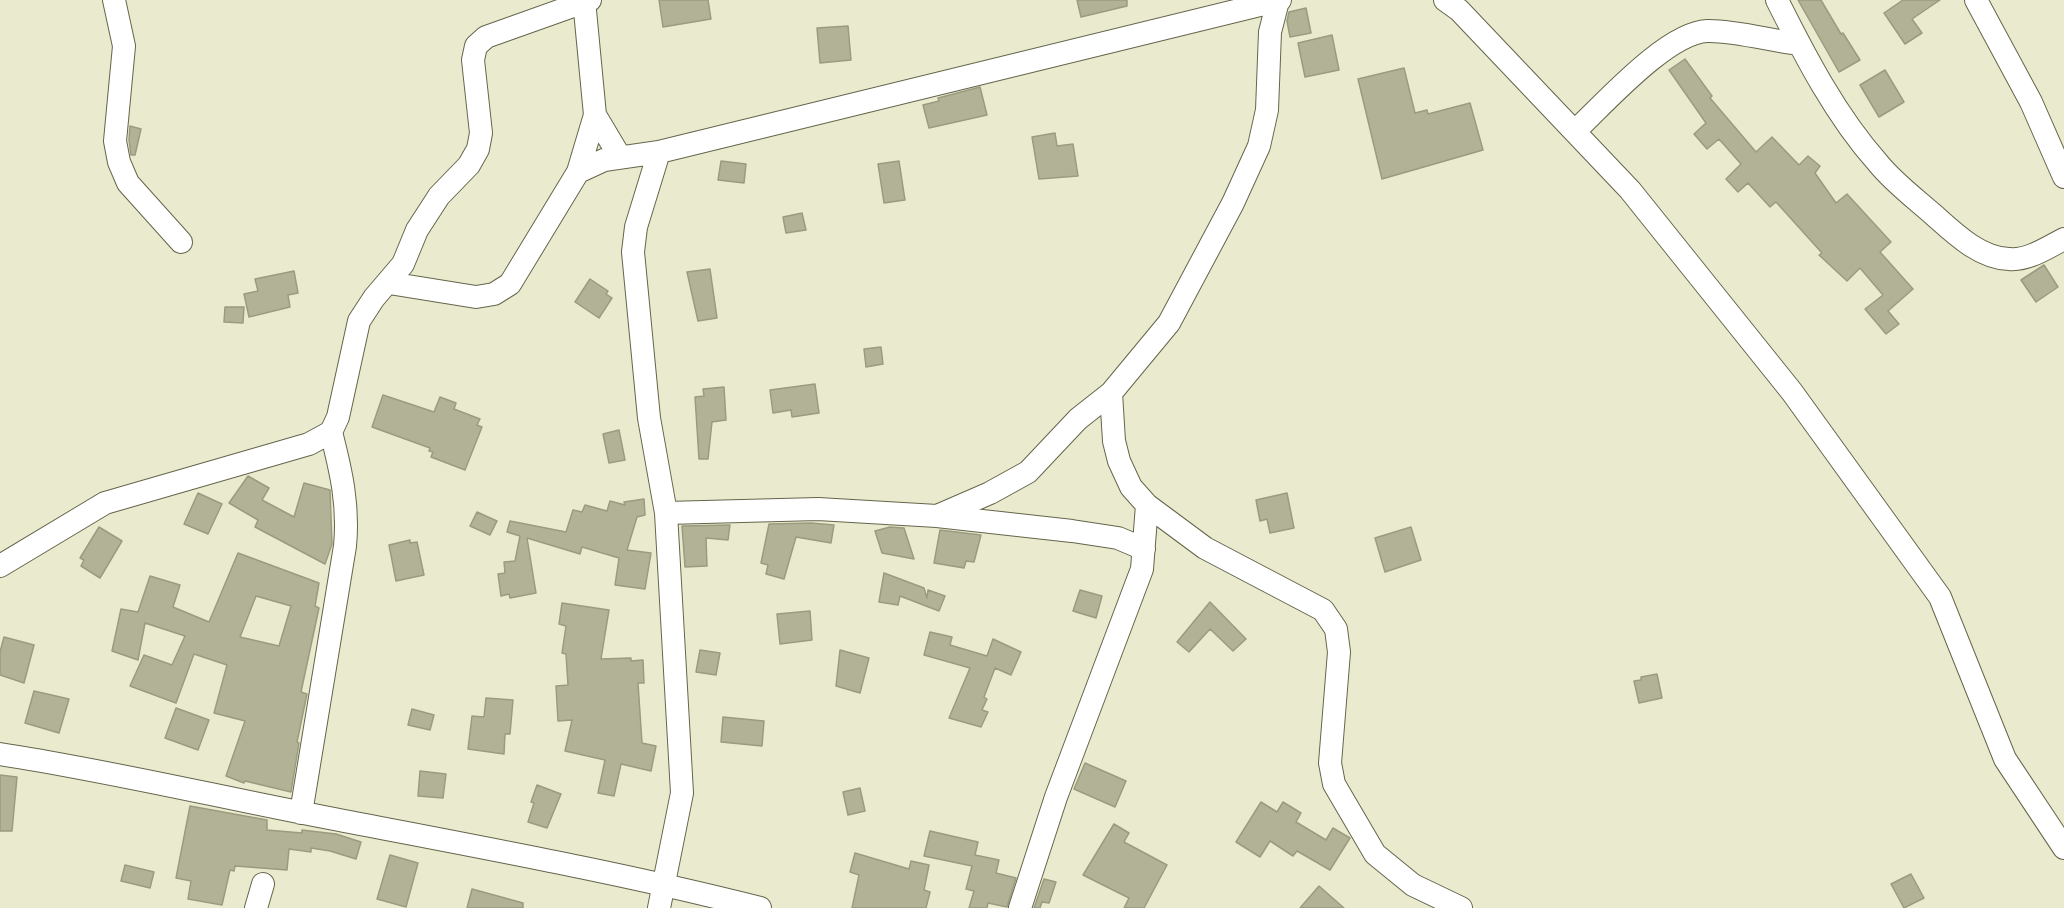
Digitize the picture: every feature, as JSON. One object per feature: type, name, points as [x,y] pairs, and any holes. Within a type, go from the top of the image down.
[{"type":"street","points":[[114,0],[124,46],[115,141],[119,162],[129,183],[181,242]]},
{"type":"street","points":[[1445,0],[1459,10],[1576,130],[1630,190],[1792,392],[1940,597],[2004,759],[2064,848]]},
{"type":"street","points":[[1777,0],[1799,44],[1835,104],[1878,164],[1965,241],[1988,255],[2010,260],[2032,255],[2064,238]]},
{"type":"street","points":[[1976,0],[2031,102],[2064,177]]},
{"type":"street","points":[[0,566],[105,503],[309,444],[331,432],[338,417],[359,321],[374,298],[403,264],[417,230],[439,196],[469,165],[478,149],[481,133],[472,60],[476,46],[486,37],[586,1],[595,115],[578,172],[510,284],[494,294],[476,297],[388,283]]},
{"type":"street","points":[[578,172],[591,164],[620,157],[659,152],[1279,1],[1270,32],[1267,110],[1259,146],[1233,203],[1169,323],[1111,393],[1078,420],[1028,472],[990,494],[937,516]]},
{"type":"street","points":[[1576,130],[1664,50],[1687,36],[1708,31],[1799,44]]},
{"type":"street","points":[[595,115],[620,157]]},
{"type":"street","points":[[659,152],[636,226],[633,252],[649,418],[666,513],[682,793],[659,908]]},
{"type":"street","points":[[1111,393],[1114,441],[1119,461],[1131,487],[1147,505],[1176,529],[1205,548],[1323,610],[1336,629],[1339,652],[1330,763],[1334,784],[1375,854],[1413,885],[1461,908]]},
{"type":"street","points":[[301,813],[345,546],[348,514],[343,478],[331,432]]},
{"type":"street","points":[[1020,908],[1056,797],[1131,604],[1142,569],[1147,505]]},
{"type":"street","points":[[666,513],[819,509],[937,516],[1118,538],[1144,549]]},
{"type":"street","points":[[0,754],[104,770],[301,813],[665,884],[760,908]]},
{"type":"street","points":[[256,908],[263,884]]},
{"type":"building","points":[[659,0],[708,0],[711,19],[663,27]]},
{"type":"building","points":[[1077,0],[1127,0],[1127,6],[1081,17]]},
{"type":"building","points":[[1798,0],[1821,0],[1860,60],[1839,72]]},
{"type":"building","points":[[1903,0],[1940,0],[1912,19],[1922,33],[1905,44],[1884,13]]},
{"type":"building","points":[[1306,8],[1311,33],[1290,37],[1287,21],[1289,12]]},
{"type":"building","points":[[848,26],[851,60],[820,63],[817,28]]},
{"type":"building","points":[[1332,35],[1339,70],[1305,77],[1298,43]]},
{"type":"building","points":[[1685,59],[1712,96],[1710,98],[1756,152],[1772,137],[1799,165],[1808,156],[1820,166],[1815,173],[1836,203],[1847,194],[1891,242],[1880,252],[1913,289],[1888,311],[1899,324],[1886,334],[1865,309],[1883,295],[1860,268],[1847,281],[1819,255],[1822,253],[1776,202],[1770,207],[1748,183],[1738,192],[1726,179],[1741,164],[1719,139],[1707,149],[1694,134],[1706,123],[1669,70]]},
{"type":"building","points":[[1404,68],[1415,113],[1427,110],[1428,114],[1470,103],[1483,150],[1382,179],[1358,79]]},
{"type":"building","points":[[1885,70],[1904,102],[1879,117],[1860,85]]},
{"type":"building","points":[[980,87],[987,115],[929,128],[923,105],[939,101],[938,98]]},
{"type":"building","points":[[130,126],[141,129],[135,155],[131,155]]},
{"type":"building","points":[[1055,133],[1057,146],[1073,144],[1078,176],[1039,179],[1032,137]]},
{"type":"building","points":[[721,161],[746,164],[744,183],[718,180]]},
{"type":"building","points":[[899,161],[905,200],[884,203],[878,164]]},
{"type":"building","points":[[802,213],[806,230],[786,233],[783,217]]},
{"type":"building","points":[[2044,265],[2058,287],[2036,302],[2021,280]]},
{"type":"building","points":[[710,269],[717,318],[698,321],[687,272]]},
{"type":"building","points":[[294,271],[298,293],[288,295],[290,307],[249,317],[244,294],[258,291],[255,279]]},
{"type":"building","points":[[590,279],[608,291],[606,294],[612,298],[599,318],[575,302]]},
{"type":"building","points":[[225,307],[244,307],[243,323],[224,322]]},
{"type":"building","points":[[881,347],[883,364],[866,367],[864,349]]},
{"type":"building","points":[[815,384],[819,413],[792,417],[791,410],[773,413],[770,390]]},
{"type":"building","points":[[724,387],[726,420],[712,422],[708,459],[699,459],[695,397],[704,396],[703,389]]},
{"type":"building","points":[[383,395],[434,412],[440,397],[456,403],[454,409],[480,419],[477,425],[482,427],[465,470],[431,457],[433,452],[429,451],[430,448],[372,427]]},
{"type":"building","points":[[619,430],[625,460],[609,463],[603,434]]},
{"type":"building","points":[[248,476],[269,488],[262,500],[294,517],[304,483],[330,490],[332,544],[325,564],[255,527],[258,520],[229,503]]},
{"type":"building","points":[[198,493],[222,504],[208,534],[184,524]]},
{"type":"building","points":[[1287,493],[1294,528],[1270,533],[1267,519],[1260,521],[1256,500]]},
{"type":"building","points":[[644,499],[645,515],[637,517],[627,550],[651,553],[645,589],[615,585],[619,558],[582,547],[580,554],[527,538],[536,593],[510,598],[509,594],[501,596],[498,574],[505,573],[504,562],[515,561],[520,536],[507,532],[510,521],[566,532],[573,510],[582,512],[585,505],[607,511],[610,501],[625,505],[624,502]]},
{"type":"building","points":[[477,512],[497,521],[490,535],[470,526]]},
{"type":"building","points":[[769,524],[834,525],[831,543],[796,537],[784,579],[766,574],[768,565],[761,563]]},
{"type":"building","points":[[730,525],[728,540],[706,538],[707,566],[685,567],[682,526]]},
{"type":"building","points":[[99,527],[122,541],[100,578],[81,566],[84,560],[80,558]]},
{"type":"building","points":[[890,527],[904,528],[914,559],[882,553],[875,531]]},
{"type":"building","points":[[1411,527],[1421,560],[1385,572],[1375,538]]},
{"type":"building","points":[[940,530],[981,535],[974,562],[966,561],[964,568],[934,563]]},
{"type":"building","points":[[410,540],[410,543],[417,542],[424,575],[396,581],[389,545]]},
{"type":"building","points":[[238,553],[319,583],[315,606],[319,608],[301,692],[307,694],[297,742],[299,743],[291,792],[245,781],[244,783],[226,776],[245,721],[214,713],[227,665],[194,654],[176,703],[130,686],[144,655],[172,665],[185,636],[145,623],[138,660],[112,651],[121,609],[138,612],[150,576],[180,585],[173,607],[209,622]],"holes":[[[256,596],[291,606],[279,646],[240,637]]]},
{"type":"building","points":[[884,573],[924,588],[927,598],[928,590],[945,596],[939,611],[900,596],[898,605],[879,602]]},
{"type":"building","points":[[1080,590],[1102,596],[1096,618],[1073,611]]},
{"type":"building","points":[[1210,602],[1246,639],[1233,651],[1210,629],[1189,652],[1177,642]]},
{"type":"building","points":[[562,603],[609,610],[601,659],[643,660],[644,683],[638,683],[642,743],[656,746],[651,771],[621,764],[614,796],[598,793],[605,760],[565,751],[572,720],[558,721],[556,686],[568,685],[566,654],[562,653],[566,626],[559,624]]},
{"type":"building","points":[[810,611],[812,640],[780,644],[777,614]]},
{"type":"building","points":[[930,632],[952,637],[950,645],[987,656],[993,639],[1021,652],[1011,675],[995,668],[984,697],[987,699],[982,710],[988,712],[981,727],[949,718],[970,668],[924,655]]},
{"type":"building","points":[[4,637],[34,645],[24,683],[0,675],[0,652]]},
{"type":"building","points":[[700,650],[720,653],[716,675],[696,672]]},
{"type":"building","points":[[840,650],[869,658],[860,693],[836,686]]},
{"type":"building","points":[[1657,674],[1662,698],[1639,703],[1634,681]]},
{"type":"building","points":[[34,691],[69,699],[59,733],[25,723]]},
{"type":"building","points":[[486,698],[513,700],[510,734],[505,734],[504,754],[468,749],[472,716],[484,717]]},
{"type":"building","points":[[176,708],[209,720],[198,750],[165,738]]},
{"type":"building","points":[[412,709],[434,715],[430,730],[408,725]]},
{"type":"building","points":[[723,717],[764,721],[762,746],[721,742]]},
{"type":"building","points":[[1085,763],[1126,781],[1115,807],[1074,789]]},
{"type":"building","points":[[420,771],[446,774],[443,798],[418,796]]},
{"type":"building","points":[[0,775],[17,777],[12,831],[0,831]]},
{"type":"building","points":[[537,785],[561,794],[547,828],[528,822],[534,803],[531,802]]},
{"type":"building","points":[[860,788],[865,811],[848,815],[843,792]]},
{"type":"building","points":[[1261,802],[1277,812],[1283,802],[1301,813],[1296,822],[1326,840],[1333,828],[1350,838],[1330,870],[1297,851],[1293,856],[1270,841],[1260,857],[1236,842]]},
{"type":"building","points":[[190,806],[267,820],[267,830],[302,833],[302,830],[336,834],[361,842],[356,859],[311,848],[311,852],[289,849],[287,870],[235,866],[234,871],[230,870],[222,905],[188,899],[191,881],[176,878]]},
{"type":"building","points":[[1114,824],[1129,833],[1124,842],[1167,865],[1144,908],[1124,908],[1129,898],[1083,875]]},
{"type":"building","points":[[930,831],[978,842],[975,855],[999,860],[996,873],[1016,878],[1007,907],[988,903],[987,908],[969,908],[974,891],[966,889],[972,866],[924,856]]},
{"type":"building","points":[[855,853],[909,869],[911,861],[929,865],[924,890],[930,892],[926,908],[852,908],[859,875],[850,872]]},
{"type":"building","points":[[390,855],[418,863],[406,907],[377,899]]},
{"type":"building","points":[[125,865],[154,872],[150,888],[121,881]]},
{"type":"building","points":[[1911,874],[1924,898],[1904,908],[1891,884]]},
{"type":"building","points":[[1044,879],[1056,882],[1049,903],[1042,902],[1040,908],[1034,908]]},
{"type":"building","points":[[1319,886],[1344,908],[1300,908]]},
{"type":"building","points":[[472,889],[523,903],[523,908],[467,908]]}]
